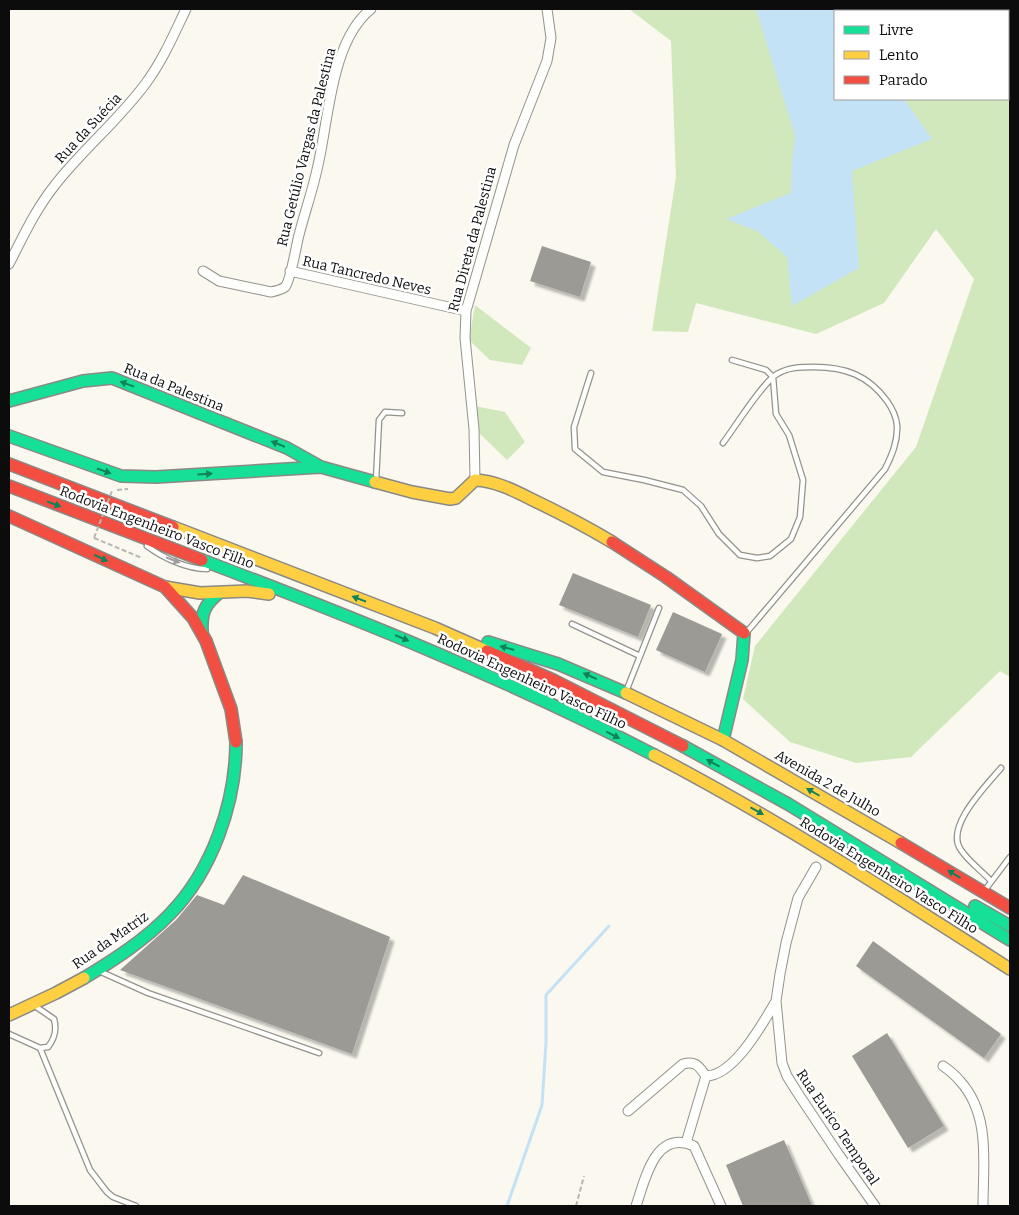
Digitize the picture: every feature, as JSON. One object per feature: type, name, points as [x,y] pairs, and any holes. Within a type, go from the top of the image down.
[{"type":"main road","name":"Rua da Palestina","points":[[9,401],[83,381],[112,378],[287,448],[321,467]]},
{"type":"main road","points":[[9,436],[121,476],[156,477],[321,467],[412,492],[450,499],[456,498],[474,480],[498,484],[595,531],[681,588],[745,634],[742,660],[723,740]]},
{"type":"main road","name":"Rodovia Engenheiro Vasco Filho","points":[[9,464],[435,628],[553,680],[672,740],[788,804],[1010,940]]},
{"type":"main road","name":"Rodovia Engenheiro Vasco Filho","points":[[9,486],[372,626],[466,665],[582,718],[698,778],[819,848],[1010,970]]},
{"type":"main road","points":[[9,516],[164,587],[191,592],[247,591],[272,594],[348,623],[372,626]]},
{"type":"main road","name":"Rua da Matriz","points":[[9,1015],[34,1005],[96,970],[156,927],[185,896],[198,876],[211,852],[222,825],[234,773],[236,748],[235,722],[229,699],[202,631],[184,607],[164,587]]},
{"type":"main road","points":[[202,631],[201,615],[203,608],[207,602],[219,593]]},
{"type":"main road","name":"Avenida 2 de Julho","points":[[435,628],[519,651],[580,672],[723,740],[1010,908]]},
{"type":"main road","points":[[855,845],[888,855],[1010,926]]},
{"type":"street","name":"Rua da Suécia","points":[[9,264],[27,228],[54,186],[80,154],[146,84],[165,53],[186,9]]},
{"type":"street","name":"Rua Getúlio Vargas da Palestina","points":[[203,271],[218,281],[271,292],[277,291],[287,284],[314,182],[326,117],[344,46],[355,26],[372,9]]},
{"type":"street","name":"Rua Direta da Palestina","points":[[474,480],[474,429],[465,338],[466,312],[514,145],[547,61],[551,38],[547,9]]},
{"type":"street","name":"Rua Tancredo Neves","points":[[290,271],[466,312]]},
{"type":"street","name":"Rua Eurico Temporal","points":[[816,867],[798,898],[786,943],[776,1001],[780,1052],[787,1076],[875,1206]]},
{"type":"street","name":"Rua Eurico Temporal","points":[[706,1076],[716,1075],[740,1055],[760,1029],[776,1001]]},
{"type":"street","points":[[628,1111],[683,1064],[689,1062],[697,1064],[706,1076],[686,1142]]},
{"type":"street","points":[[943,1066],[968,1091],[982,1121],[983,1206]]},
{"type":"street","points":[[636,1206],[653,1160],[662,1149],[670,1144],[686,1142],[694,1146],[721,1206]]},
{"type":"lane","points":[[732,360],[766,370],[774,376]]},
{"type":"lane","points":[[723,443],[774,376],[789,369],[800,367],[846,370],[859,375],[880,391],[892,409],[897,424],[892,455],[885,469],[745,634]]},
{"type":"lane","points":[[591,373],[574,427],[575,450],[603,472],[683,490],[701,506],[719,534],[740,555],[757,558],[770,556],[791,539],[800,517],[803,480],[789,435],[776,414],[774,376]]},
{"type":"lane","points":[[376,482],[379,420],[384,412],[402,412]]},
{"type":"lane","points":[[626,693],[659,608]]},
{"type":"lane","points":[[572,624],[640,656]]},
{"type":"lane","points":[[991,881],[961,850],[957,833],[965,813],[1001,768]]},
{"type":"lane","points":[[984,892],[1010,857]]},
{"type":"lane","points":[[96,970],[148,994],[319,1052]]},
{"type":"lane","points":[[9,1034],[40,1048],[48,1047],[54,1039],[56,1024],[54,1019],[34,1005]]},
{"type":"lane","points":[[40,1048],[90,1170],[106,1192],[113,1197],[136,1206]]},
{"type":"path","points":[[128,489],[112,491],[94,538],[142,558]]},
{"type":"path","points":[[576,1206],[584,1176]]},
{"type":"green space","points":[[629,9],[1010,9],[1010,677],[1000,671],[911,757],[856,763],[790,742],[743,699],[755,646],[916,447],[974,279],[936,229],[884,303],[816,334],[696,303],[688,332],[652,331],[676,177],[671,41]]},
{"type":"green space","points":[[475,305],[531,348],[522,365],[490,360],[469,340]]},
{"type":"green space","points":[[475,406],[505,412],[525,442],[507,460],[477,431]]},
{"type":"water","points":[[756,9],[845,9],[834,10],[834,100],[905,100],[932,139],[852,171],[859,268],[792,306],[787,257],[757,231],[726,219],[791,193],[795,136]]},
{"type":"building","points":[[542,246],[591,262],[580,297],[530,281]]},
{"type":"building","points":[[573,573],[651,605],[638,637],[559,605]]},
{"type":"building","points":[[673,612],[722,634],[705,672],[656,650]]},
{"type":"building","points":[[243,875],[390,937],[352,1054],[120,970],[176,920],[197,895],[224,905]]},
{"type":"building","points":[[873,941],[1001,1034],[984,1058],[856,966]]},
{"type":"building","points":[[887,1033],[944,1126],[908,1148],[852,1056]]},
{"type":"building","points":[[784,1140],[812,1206],[743,1206],[726,1165]]},
{"type":"waterway","points":[[507,1206],[542,1105],[546,1042],[546,995],[609,926]]},
{"type":"traffic: fast","points":[[9,401],[83,381],[112,378],[287,448],[321,467]]},
{"type":"traffic: fast","points":[[9,436],[121,476],[156,477],[321,467],[375,482]]},
{"type":"traffic: fast","points":[[202,560],[317,604],[487,675],[654,755]]},
{"type":"traffic: fast","points":[[202,631],[202,619],[205,609],[210,601],[219,593]]},
{"type":"traffic: fast","points":[[723,740],[742,660],[744,633]]},
{"type":"traffic: fast","points":[[488,642],[558,664],[626,693]]},
{"type":"traffic: fast","points":[[84,978],[140,941],[170,914],[198,878],[219,835],[226,812],[232,789],[236,742]]},
{"type":"traffic: fast","points":[[683,746],[788,804],[1010,940]]},
{"type":"traffic: fast","points":[[975,906],[1010,926]]},
{"type":"traffic: slow","points":[[375,482],[412,492],[450,499],[456,498],[475,480],[490,482],[505,487],[573,520],[612,542]]},
{"type":"traffic: slow","points":[[173,527],[435,628],[487,651]]},
{"type":"traffic: slow","points":[[165,587],[200,593],[247,591],[269,594]]},
{"type":"traffic: slow","points":[[626,693],[723,740],[901,843]]},
{"type":"traffic: slow","points":[[654,755],[790,831],[1010,969]]},
{"type":"traffic: slow","points":[[9,1015],[84,978]]},
{"type":"traffic: jam","points":[[9,464],[173,527]]},
{"type":"traffic: jam","points":[[9,486],[202,560]]},
{"type":"traffic: jam","points":[[9,516],[165,587],[193,618],[206,641],[231,709],[236,742]]},
{"type":"traffic: jam","points":[[612,542],[666,577],[744,633]]},
{"type":"traffic: jam","points":[[487,651],[553,680],[683,746]]},
{"type":"traffic: jam","points":[[901,843],[1010,908]]}]
